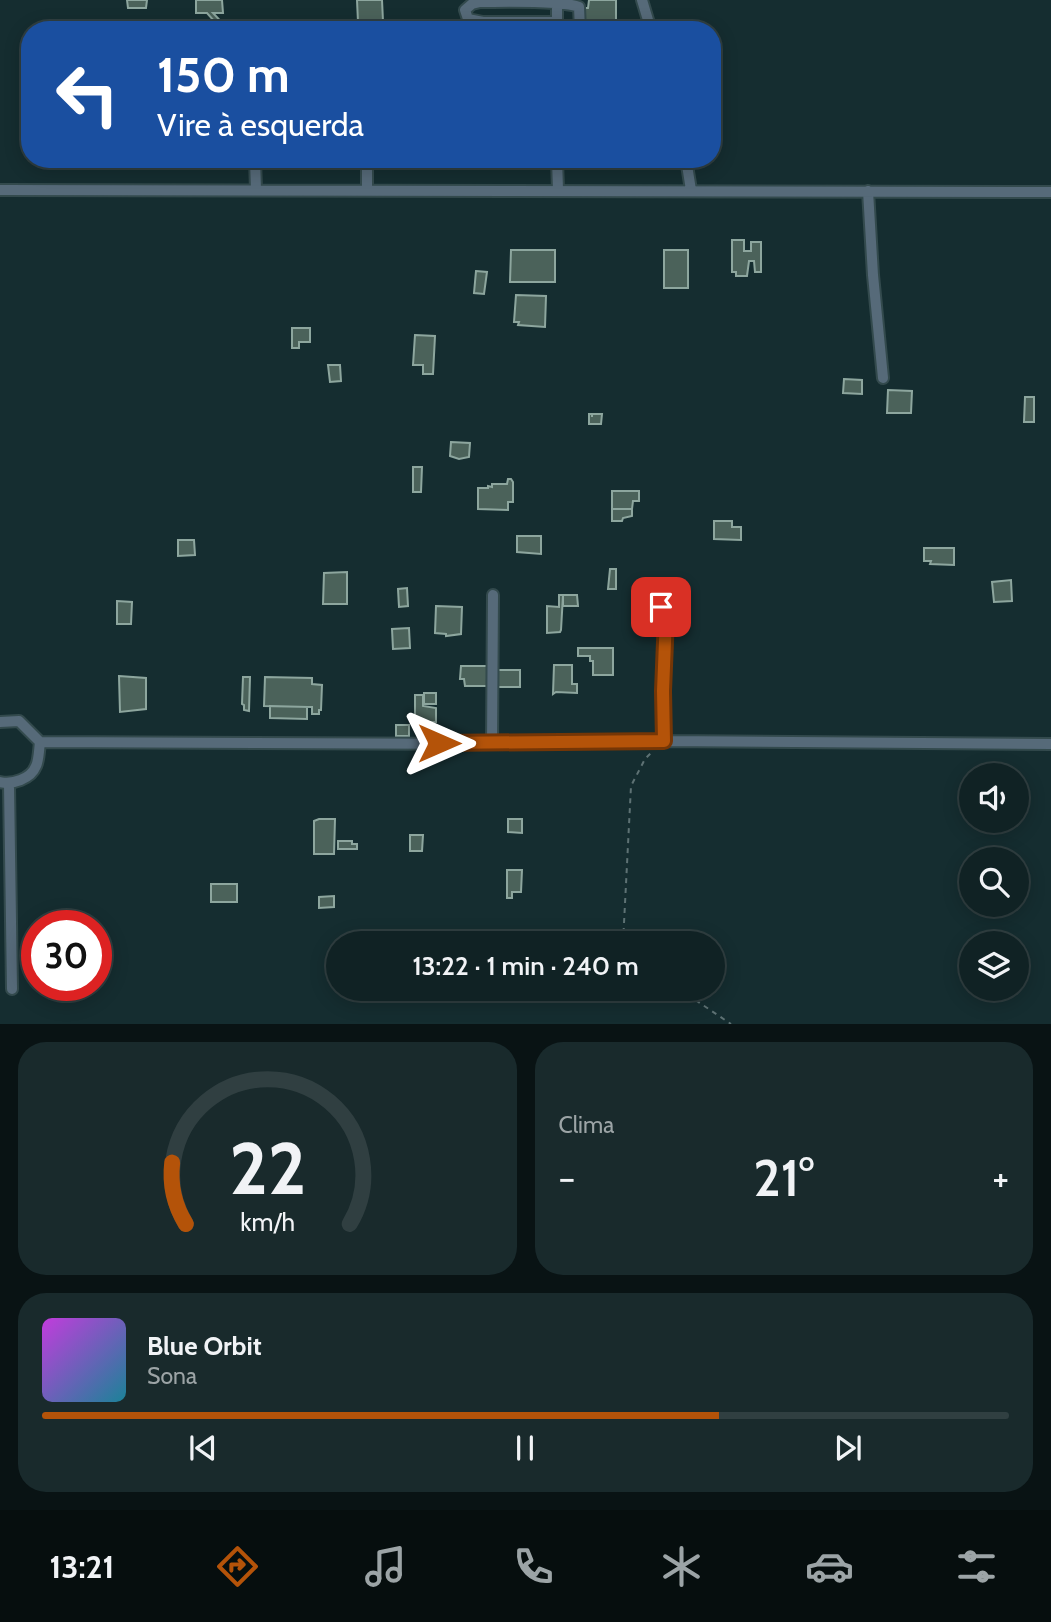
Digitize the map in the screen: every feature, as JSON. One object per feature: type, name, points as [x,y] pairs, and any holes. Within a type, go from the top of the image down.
[{"type":"street","points":[[642,0],[648,21]]},
{"type":"street","points":[[558,1],[558,21]]},
{"type":"street","points":[[474,21],[468,19],[465,10],[480,2],[558,1],[576,4],[579,7],[580,21]]},
{"type":"street","points":[[255,168],[256,190]]},
{"type":"street","points":[[368,168],[368,190]]},
{"type":"street","points":[[557,168],[558,190]]},
{"type":"street","points":[[687,168],[691,190]]},
{"type":"street","points":[[0,190],[1051,192]]},
{"type":"street","points":[[868,191],[873,275],[884,378]]},
{"type":"street","points":[[492,744],[493,595]]},
{"type":"street","points":[[661,607],[666,617],[664,741]]},
{"type":"street","points":[[0,722],[19,722],[40,742],[492,744],[664,741],[1051,744]]},
{"type":"street","points":[[12,989],[4,783],[27,777],[36,768],[40,742]]},
{"type":"path","points":[[624,931],[631,786],[645,759],[664,741]]},
{"type":"path","points":[[697,1001],[731,1024]]},
{"type":"building","points":[[127,0],[147,0],[146,8],[128,8]]},
{"type":"building","points":[[196,0],[222,0],[223,13],[213,13],[221,21],[214,21],[207,13],[196,13]]},
{"type":"building","points":[[357,0],[382,0],[383,21],[358,21]]},
{"type":"building","points":[[589,0],[616,0],[616,21],[583,21],[583,8],[588,8]]},
{"type":"building","points":[[732,240],[744,240],[744,251],[751,251],[751,242],[761,242],[761,272],[755,272],[754,261],[749,261],[747,276],[736,276],[736,272],[732,272]]},
{"type":"building","points":[[511,250],[555,250],[555,282],[510,282]]},
{"type":"building","points":[[664,250],[688,250],[688,288],[664,288]]},
{"type":"building","points":[[476,271],[487,272],[484,294],[474,293]]},
{"type":"building","points":[[516,295],[546,296],[545,327],[518,325],[519,322],[514,322]]},
{"type":"building","points":[[292,328],[310,328],[310,342],[299,342],[299,348],[292,348]]},
{"type":"building","points":[[415,335],[435,336],[433,374],[423,374],[423,365],[413,365]]},
{"type":"building","points":[[328,365],[340,365],[341,381],[330,382]]},
{"type":"building","points":[[844,379],[862,380],[862,394],[843,393]]},
{"type":"building","points":[[888,390],[912,391],[911,413],[887,413]]},
{"type":"building","points":[[1025,397],[1034,397],[1034,422],[1024,422]]},
{"type":"building","points":[[589,414],[602,414],[601,424],[589,424]]},
{"type":"building","points":[[451,442],[470,443],[469,457],[459,459],[450,456]]},
{"type":"building","points":[[413,467],[422,467],[421,492],[413,492]]},
{"type":"building","points":[[508,479],[513,482],[513,502],[508,502],[508,510],[478,509],[478,488],[507,484]]},
{"type":"building","points":[[612,491],[639,491],[639,501],[633,501],[632,509],[612,509]]},
{"type":"building","points":[[612,509],[632,509],[632,516],[623,518],[622,521],[612,521]]},
{"type":"building","points":[[714,521],[732,521],[732,527],[741,527],[741,540],[714,539]]},
{"type":"building","points":[[517,536],[541,536],[541,554],[517,552]]},
{"type":"building","points":[[178,540],[194,540],[195,555],[178,556]]},
{"type":"building","points":[[924,548],[954,548],[954,565],[930,564],[931,561],[924,561]]},
{"type":"building","points":[[610,569],[616,569],[616,589],[608,589]]},
{"type":"building","points":[[347,572],[347,604],[323,604],[324,573]]},
{"type":"building","points":[[1011,580],[1012,601],[994,602],[992,582]]},
{"type":"building","points":[[407,588],[408,606],[399,607],[398,589]]},
{"type":"building","points":[[559,595],[563,595],[561,630],[547,633],[547,606],[559,607]]},
{"type":"building","points":[[563,595],[577,595],[578,606],[563,606]]},
{"type":"building","points":[[117,601],[132,602],[131,624],[117,624]]},
{"type":"building","points":[[436,606],[462,607],[461,634],[446,636],[435,633]]},
{"type":"building","points":[[409,628],[410,648],[393,649],[392,629]]},
{"type":"building","points":[[578,648],[613,648],[613,675],[593,675],[593,661],[590,661],[590,656],[578,656]]},
{"type":"building","points":[[554,665],[572,665],[572,684],[577,684],[577,693],[553,694]]},
{"type":"building","points":[[461,666],[487,666],[487,686],[465,686],[464,679],[460,679]]},
{"type":"building","points":[[498,670],[520,670],[520,687],[498,687]]},
{"type":"building","points":[[119,676],[146,678],[146,709],[120,712]]},
{"type":"building","points":[[243,677],[250,677],[249,711],[244,710],[242,704]]},
{"type":"building","points":[[265,677],[312,678],[312,684],[322,685],[319,714],[312,714],[312,707],[264,706]]},
{"type":"building","points":[[424,693],[436,693],[436,704],[424,704]]},
{"type":"building","points":[[415,695],[423,695],[423,706],[436,708],[436,722],[415,722]]},
{"type":"building","points":[[270,706],[307,707],[307,719],[270,718]]},
{"type":"building","points":[[396,725],[409,725],[409,736],[396,736]]},
{"type":"building","points":[[335,819],[334,854],[314,854],[314,821]]},
{"type":"building","points":[[508,819],[522,819],[522,833],[508,832]]},
{"type":"building","points":[[410,835],[423,835],[422,851],[410,851]]},
{"type":"building","points":[[338,841],[352,841],[352,844],[357,844],[357,849],[338,849]]},
{"type":"building","points":[[507,870],[522,870],[521,892],[512,892],[512,898],[507,898]]},
{"type":"building","points":[[211,884],[237,884],[237,902],[211,902]]},
{"type":"building","points":[[334,896],[334,907],[319,908],[319,897]]},
{"type":"route","points":[[439,743],[664,741],[666,617],[661,607]]}]
